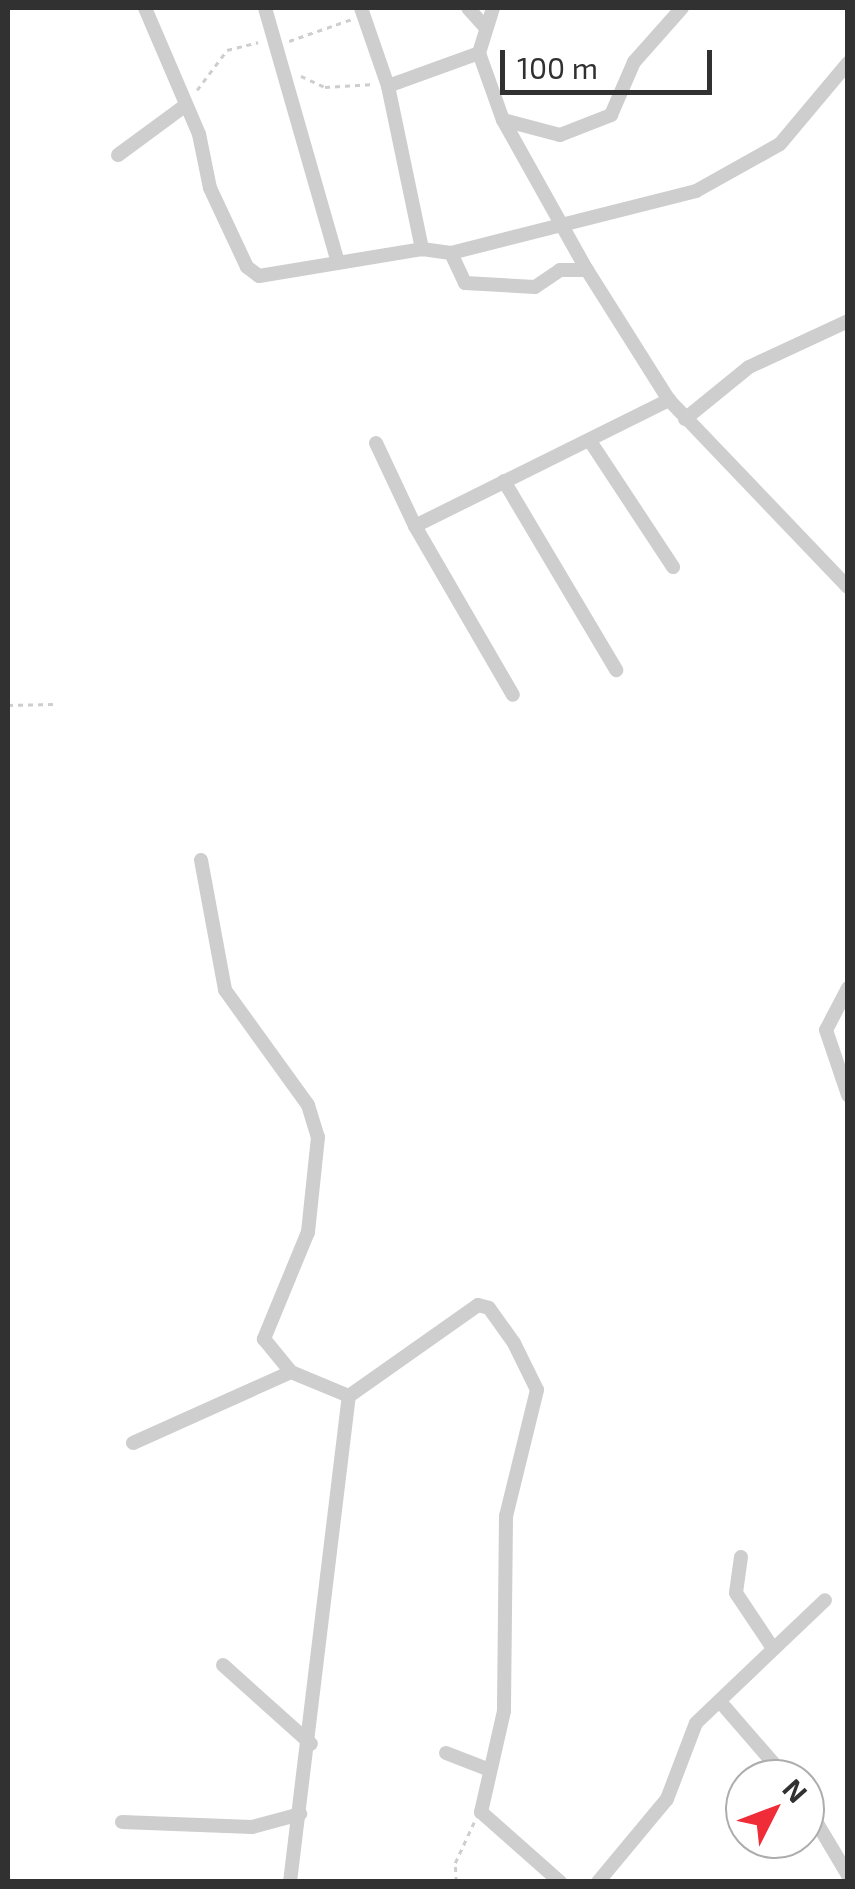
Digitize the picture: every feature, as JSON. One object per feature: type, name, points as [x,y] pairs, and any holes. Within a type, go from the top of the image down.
[{"type":"street","points":[[145,8],[179,80],[182,108],[253,274],[422,249],[451,252],[696,191],[761,158],[848,63]]},
{"type":"street","points":[[264,8],[338,262]]},
{"type":"street","points":[[468,8],[486,27]]},
{"type":"street","points":[[492,8],[479,53],[503,120],[587,270],[668,400],[848,587]]},
{"type":"street","points":[[503,120],[560,135],[611,115],[634,62],[682,8]]},
{"type":"street","points":[[362,12],[388,86],[422,249]]},
{"type":"street","points":[[388,86],[479,53]]},
{"type":"street","points":[[118,155],[182,108]]},
{"type":"street","points":[[451,252],[465,283],[535,287],[560,270],[587,270]]},
{"type":"street","points":[[685,419],[749,367],[848,321]]},
{"type":"street","points":[[415,526],[668,400]]},
{"type":"street","points":[[590,442],[674,566]]},
{"type":"street","points":[[376,443],[415,526],[513,695]]},
{"type":"street","points":[[504,480],[616,670]]},
{"type":"street","points":[[201,860],[225,990],[316,1119],[308,1232],[263,1334],[291,1372],[349,1396]]},
{"type":"street","points":[[848,988],[826,1030],[848,1095]]},
{"type":"street","points":[[290,1882],[311,1744],[349,1396],[478,1305],[506,1331],[537,1390],[506,1516],[504,1711],[480,1812],[560,1882]]},
{"type":"street","points":[[133,1444],[291,1372]]},
{"type":"street","points":[[741,1557],[736,1593],[772,1647]]},
{"type":"street","points":[[598,1882],[667,1799],[696,1723],[723,1705],[772,1647],[825,1600]]},
{"type":"street","points":[[224,1664],[311,1744]]},
{"type":"street","points":[[723,1705],[769,1759]]},
{"type":"street","points":[[446,1753],[490,1770]]},
{"type":"street","points":[[122,1822],[252,1827],[300,1814]]},
{"type":"street","points":[[825,1836],[848,1875]]},
{"type":"path","points":[[182,108],[227,50],[250,42],[273,46],[362,12]]},
{"type":"path","points":[[285,72],[326,87],[388,86]]},
{"type":"path","points":[[8,705],[53,704]]},
{"type":"path","points":[[456,1882],[455,1862],[480,1812]]}]
